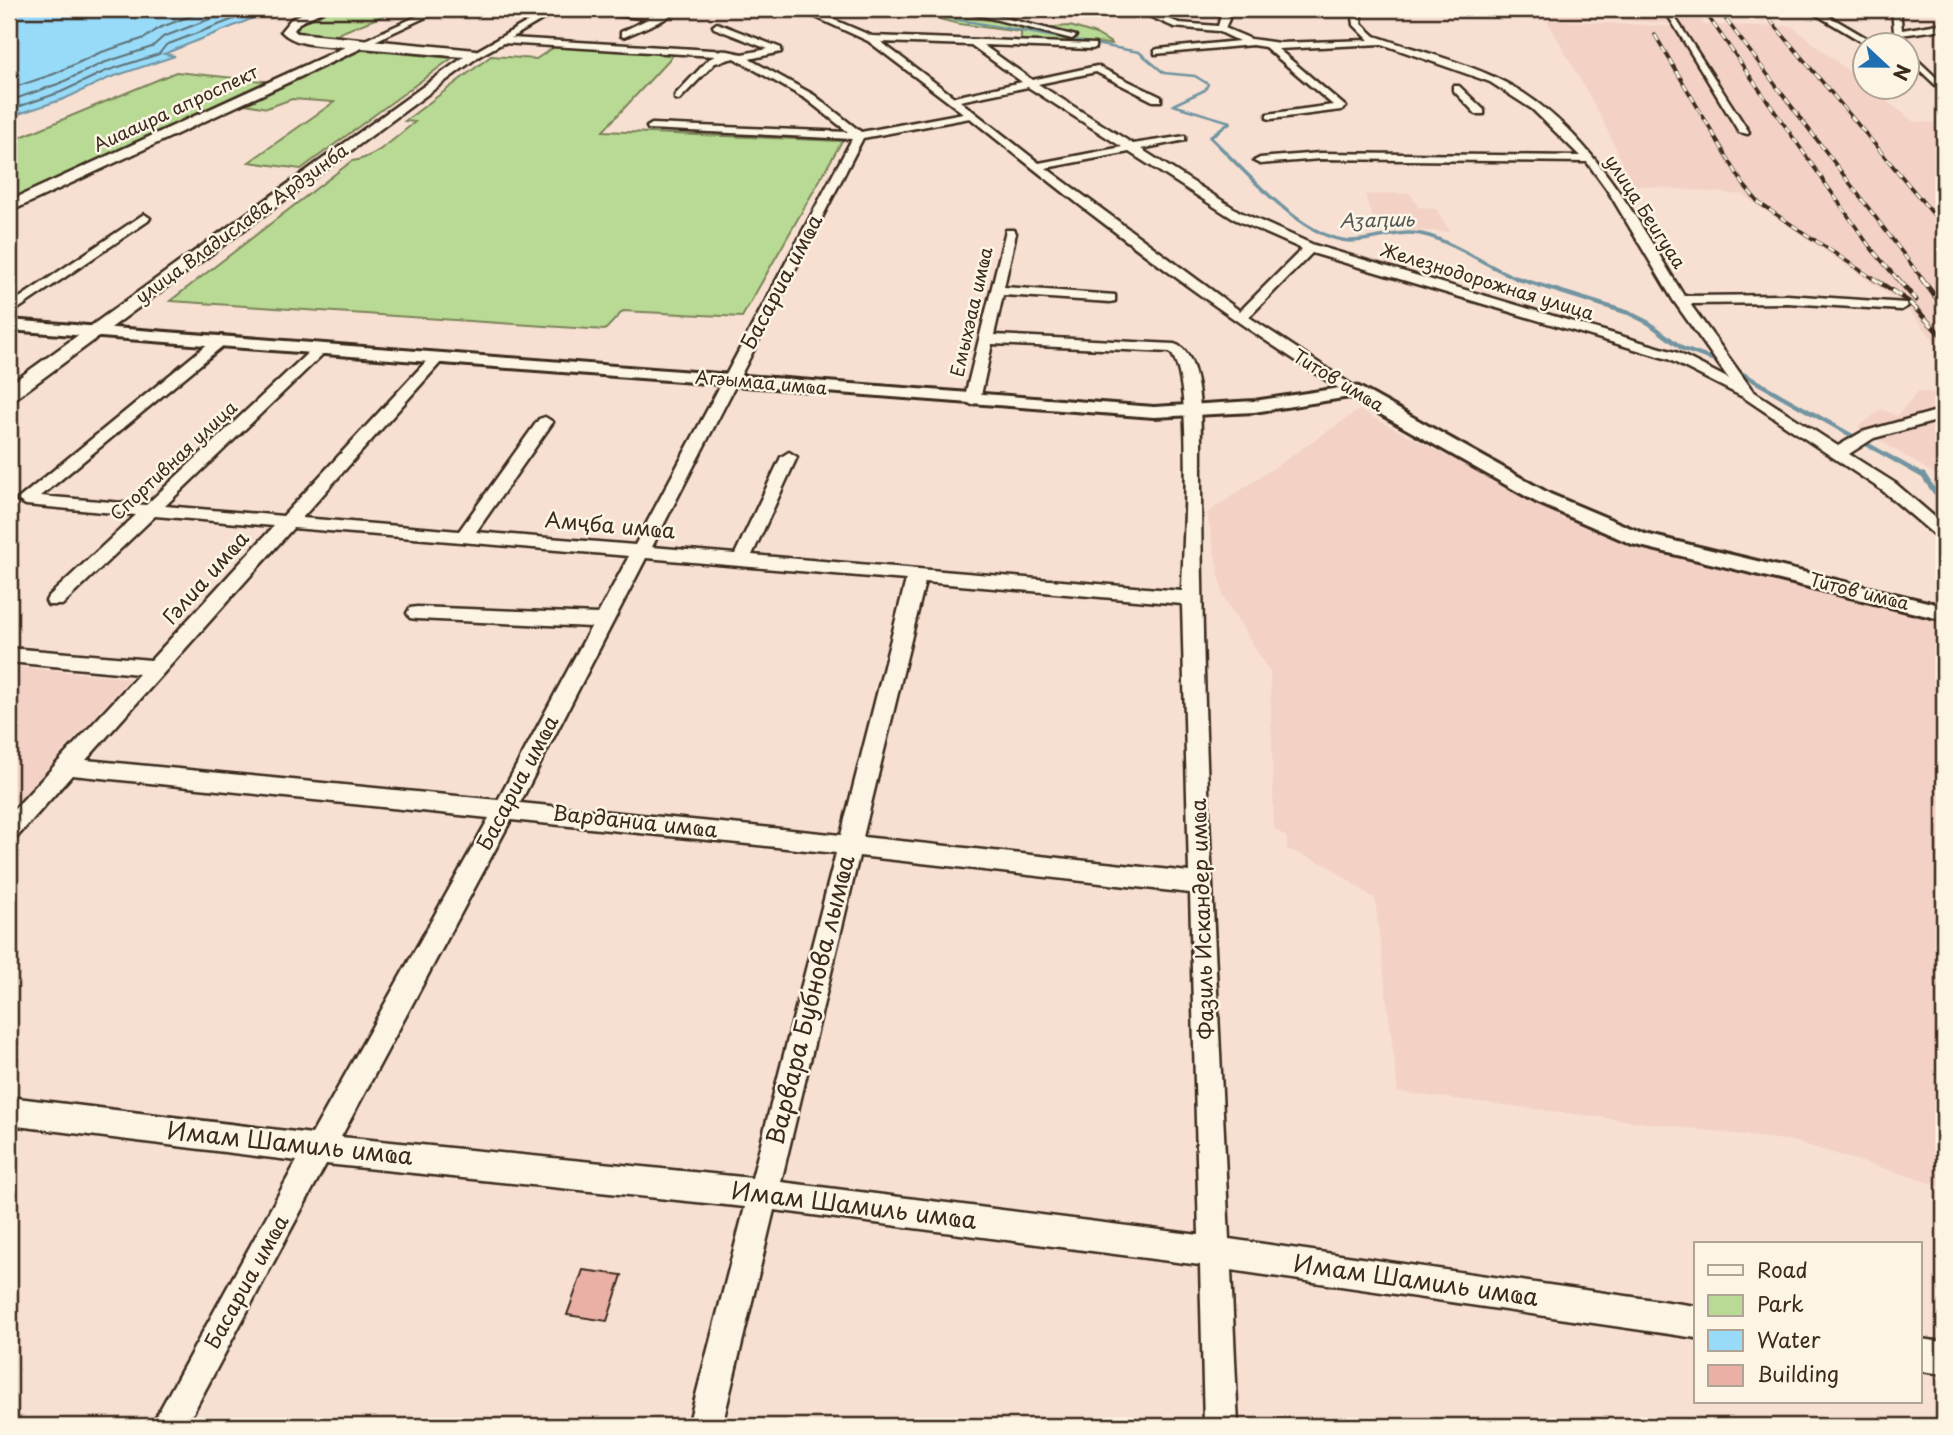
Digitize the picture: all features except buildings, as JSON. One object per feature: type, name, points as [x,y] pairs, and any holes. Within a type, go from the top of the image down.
[{"type":"main road","points":[[321,9],[300,18],[286,28],[293,36],[335,49],[338,55]]},
{"type":"main road","points":[[309,40],[476,54]]},
{"type":"main road","name":"Аиааира апроспект","points":[[9,207],[359,45]]},
{"type":"main road","name":"улица Владислава Ардзинба","points":[[9,394],[476,54]]},
{"type":"street","points":[[359,45],[439,9]]},
{"type":"street","points":[[476,54],[556,9]]},
{"type":"street","points":[[567,9],[660,18]]},
{"type":"street","points":[[639,37],[624,34],[676,9]]},
{"type":"street","name":"Титов имҩа","points":[[802,9],[871,39],[1037,167],[1280,346],[1353,391],[1543,498],[1639,539],[1944,613]]},
{"type":"street","points":[[959,9],[1075,37],[1071,43]]},
{"type":"street","points":[[1137,9],[1177,25],[1220,29],[1268,46],[1381,42]]},
{"type":"street","points":[[1220,9],[1225,16],[1225,22],[1220,29]]},
{"type":"street","name":"улица Беигуаа","points":[[1356,9],[1358,24],[1364,33],[1381,42],[1464,69],[1522,96],[1590,159],[1613,190],[1680,300],[1748,394]]},
{"type":"street","points":[[1811,9],[1852,32]]},
{"type":"street","points":[[1896,9],[1898,32]]},
{"type":"street","points":[[1672,19],[1744,132]]},
{"type":"street","points":[[679,97],[712,61],[735,55],[778,50],[717,26]]},
{"type":"street","points":[[1905,32],[1944,26]]},
{"type":"street","points":[[871,39],[1071,43],[1092,46]]},
{"type":"street","points":[[503,40],[735,55]]},
{"type":"street","points":[[713,40],[810,97],[859,136]]},
{"type":"street","name":"Железнодорожная улица","points":[[971,41],[1031,84],[1236,215],[1310,248],[1663,352],[1748,394]]},
{"type":"street","points":[[1158,52],[1252,42]]},
{"type":"street","points":[[1268,46],[1342,107],[1271,116]]},
{"type":"street","points":[[952,100],[1097,69],[1157,99]]},
{"type":"street","points":[[1922,69],[1944,90]]},
{"type":"street","points":[[1922,71],[1927,74]]},
{"type":"street","points":[[1456,88],[1480,112]]},
{"type":"street","points":[[652,127],[859,136],[972,115]]},
{"type":"street","name":"Басариа имҩа","points":[[168,1426],[505,809],[859,136]]},
{"type":"street","points":[[1037,167],[1181,138]]},
{"type":"street","points":[[1260,161],[1344,156],[1590,159]]},
{"type":"street","points":[[9,311],[144,218]]},
{"type":"street","name":"Емыхәаа имҩа","points":[[972,400],[1010,233]]},
{"type":"street","points":[[1241,318],[1310,248]]},
{"type":"street","points":[[997,291],[1110,298]]},
{"type":"street","points":[[1680,300],[1787,299],[1901,306]]},
{"type":"street","name":"Агәымаа имҩа","points":[[9,325],[1154,412],[1192,412],[1318,398],[1353,391]]},
{"type":"street","name":"Фазиль Искандер имҩа","points":[[986,339],[1174,348],[1184,358],[1192,412],[1191,598],[1221,1426]]},
{"type":"street","name":"Амҷба имҩа","points":[[220,341],[26,500],[1191,598]]},
{"type":"street","name":"Спортивная улица","points":[[55,601],[320,349]]},
{"type":"street","name":"Гәлиа имҩа","points":[[9,830],[437,358]]},
{"type":"street","points":[[1748,394],[1843,450],[1943,533]]},
{"type":"street","points":[[1843,450],[1868,435],[1944,414]]},
{"type":"street","points":[[464,536],[545,422]]},
{"type":"street","points":[[741,560],[789,457]]},
{"type":"street","name":"Варвара Бубнова лымҩа","points":[[705,1426],[917,575]]},
{"type":"street","points":[[417,613],[603,621]]},
{"type":"street","points":[[9,655],[155,668]]},
{"type":"street","name":"Варданиа имҩа","points":[[66,766],[505,809],[1202,884]]},
{"type":"street","name":"Имам Шамиль имҩа","points":[[9,1111],[320,1149],[763,1194],[1214,1252],[1694,1322]]},
{"type":"street","points":[[1922,1355],[1944,1358]]},
{"type":"shaded area","points":[[1510,9],[1693,9],[1704,25],[1792,26],[1852,74],[1852,102],[1888,102],[1913,121],[1944,124],[1944,352],[1903,304],[1743,195],[1633,185],[1602,119],[1547,20],[1683,27],[1681,24],[1553,16]]},
{"type":"shaded area","points":[[1410,193],[1418,207],[1436,209],[1450,232],[1377,229],[1365,195]]},
{"type":"shaded area","points":[[1918,391],[1944,394],[1944,480],[1858,427],[1882,409],[1897,416]]},
{"type":"shaded area","points":[[1359,410],[1547,508],[1639,547],[1944,619],[1944,1187],[1793,1141],[1398,1092],[1375,899],[1327,865],[1287,849],[1287,838],[1274,828],[1270,673],[1223,596],[1207,513]]},
{"type":"shaded area","points":[[9,666],[130,678],[9,811]]},
{"type":"green space","points":[[328,9],[370,9],[367,11],[385,15],[325,39],[299,33],[296,26]]},
{"type":"green space","points":[[874,9],[929,9],[949,16],[1010,22],[1038,28],[1070,26],[1096,34],[1113,44],[1021,40],[1021,32],[959,24],[904,10],[886,14]]},
{"type":"green space","points":[[556,46],[675,53],[603,131],[842,141],[742,317],[623,311],[605,330],[170,301],[352,161],[369,156],[386,146],[415,122],[405,121],[491,56],[536,59]]},
{"type":"green space","points":[[362,50],[452,58],[301,169],[249,162],[334,102],[292,99],[267,108],[246,104]]},
{"type":"green space","points":[[176,72],[274,82],[15,199],[9,198],[9,142]]},
{"type":"water","points":[[9,9],[276,9],[164,54],[175,56],[109,78],[64,99],[9,117]]},
{"type":"waterway","name":"Аӡаԥшь","points":[[915,9],[932,15],[1139,52],[1164,73],[1195,76],[1208,84],[1205,90],[1173,105],[1230,122]]},
{"type":"waterway","name":"Аӡаԥшь","points":[[1230,122],[1210,137],[1274,200],[1312,228],[1331,237],[1350,241],[1409,233],[1429,236],[1518,279]]},
{"type":"waterway","name":"Аӡаԥшь","points":[[1518,279],[1629,313],[1649,323],[1683,349],[1723,363]]},
{"type":"waterway","name":"Аӡаԥшь","points":[[1732,368],[1924,476]]},
{"type":"waterway","name":"Аӡаԥшь","points":[[1924,476],[1935,492],[1944,498]]},
{"type":"railway","points":[[1718,9],[1923,280]]},
{"type":"railway","points":[[1761,9],[1944,227]]},
{"type":"railway","points":[[1705,12],[1870,247],[1898,280]]},
{"type":"railway","points":[[1655,35],[1743,184],[1759,203],[1875,280]]},
{"type":"railway","points":[[1873,278],[1909,302],[1944,338]]},
{"type":"railway","points":[[1897,278],[1916,300]]},
{"type":"railway","points":[[1921,278],[1944,308]]}]
